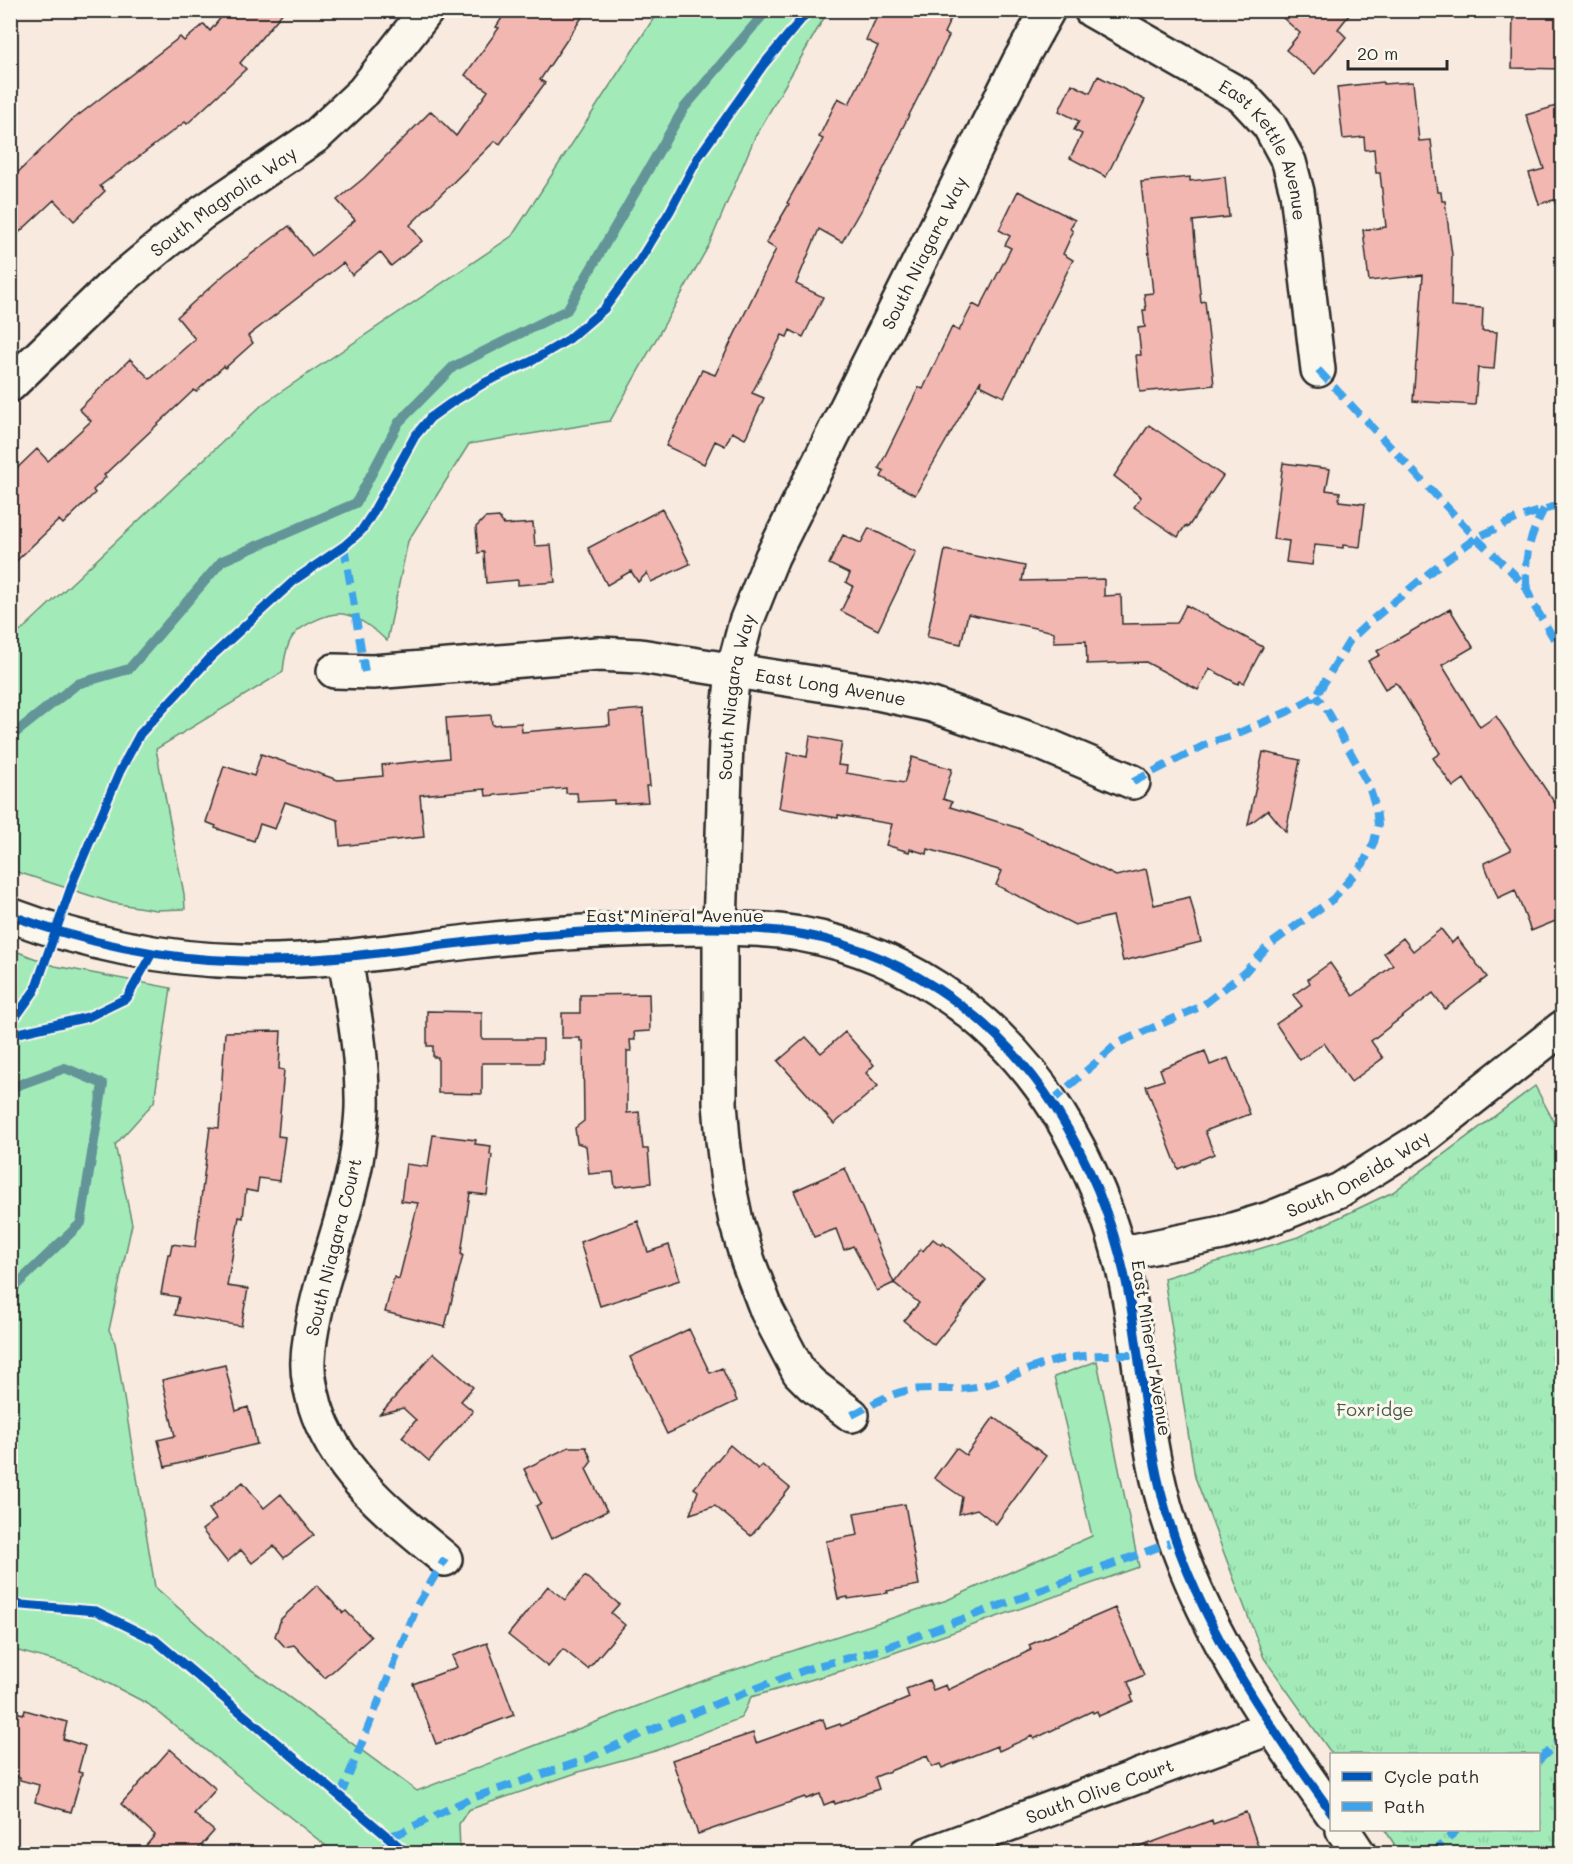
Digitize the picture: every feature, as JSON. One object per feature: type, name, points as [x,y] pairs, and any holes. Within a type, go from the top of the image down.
[{"type":"street","name":"South Magnolia Way","points":[[10,385],[110,288],[178,232],[202,213],[317,135],[364,91],[427,10]]},
{"type":"street","name":"South Niagara Way","points":[[852,1415],[812,1385],[794,1364],[767,1311],[748,1261],[736,1221],[728,1182],[720,1103],[720,927],[726,741],[733,671],[746,622],[772,557],[1008,83],[1048,10]]},
{"type":"street","name":"East Kettle Avenue","points":[[1091,10],[1242,96],[1269,125],[1289,162],[1297,192],[1318,370]]},
{"type":"street","name":"East Long Avenue","points":[[334,671],[373,672],[598,654],[640,656],[877,693],[932,705],[1041,743],[1132,782]]},
{"type":"street","name":"East Mineral Avenue","points":[[10,915],[57,931],[152,953],[241,961],[345,957],[471,942],[595,931],[720,927],[782,932],[825,940],[867,952],[906,969],[942,990],[1006,1044],[1035,1078],[1057,1111],[1095,1183],[1119,1254],[1130,1303],[1153,1460],[1175,1541],[1205,1611],[1226,1652],[1272,1727],[1330,1810]]},
{"type":"street","name":"South Niagara Court","points":[[345,957],[360,1058],[362,1099],[360,1130],[349,1196],[321,1287],[310,1338],[308,1362],[311,1389],[319,1417],[334,1449],[352,1475],[378,1502],[445,1559]]},
{"type":"street","name":"South Oneida Way","points":[[1119,1254],[1222,1233],[1269,1219],[1340,1191],[1417,1142],[1563,1029]]},
{"type":"street","name":"South Olive Court","points":[[928,1854],[1272,1727]]},
{"type":"street","points":[[1344,1831],[1359,1854]]},
{"type":"green space","points":[[659,10],[828,11],[755,137],[709,245],[610,421],[469,444],[408,541],[387,641],[367,624],[349,615],[330,615],[316,620],[293,636],[287,649],[283,672],[156,749],[185,909],[156,910],[113,903],[11,870],[11,640],[263,404],[512,236]]},
{"type":"green space","points":[[10,949],[55,966],[171,988],[154,1102],[115,1145],[132,1224],[109,1330],[115,1343],[155,1587],[234,1657],[417,1791],[713,1677],[947,1600],[1092,1536],[1054,1377],[1097,1361],[1139,1567],[848,1669],[751,1697],[741,1718],[655,1751],[582,1771],[468,1810],[459,1824],[461,1853],[335,1853],[148,1704],[77,1667],[11,1649]]},
{"type":"green space","name":"Foxridge","points":[[1535,1086],[1562,1137],[1562,1843],[1548,1853],[1400,1853],[1386,1831],[1540,1831],[1540,1753],[1331,1753],[1264,1658],[1195,1477],[1164,1278],[1298,1237],[1393,1192]]},
{"type":"building","points":[[227,10],[285,10],[240,63],[246,69],[187,124],[185,122],[100,186],[105,191],[74,221],[54,200],[10,241],[10,180],[71,121],[180,37],[184,41],[204,24],[210,31]]},
{"type":"building","points":[[507,10],[587,10],[540,80],[545,83],[500,144],[495,141],[410,225],[422,241],[391,266],[380,252],[352,275],[343,263],[248,336],[253,343],[196,392],[194,390],[104,475],[106,477],[93,490],[95,493],[63,524],[59,520],[10,567],[10,475],[37,449],[48,461],[91,421],[79,409],[130,359],[150,379],[195,339],[177,317],[226,273],[289,226],[312,256],[355,220],[337,200],[364,178],[431,111],[456,136],[488,91],[465,75],[499,28],[496,27]]},
{"type":"building","points":[[880,10],[955,10],[944,33],[949,36],[880,176],[842,242],[819,229],[796,284],[823,297],[803,337],[790,330],[787,337],[782,335],[752,393],[764,398],[745,439],[732,432],[725,446],[715,441],[704,464],[666,446],[702,370],[715,375],[776,249],[766,243],[823,139],[819,137],[838,98],[849,104],[878,46],[866,40]]},
{"type":"building","points":[[1274,10],[1353,10],[1338,29],[1346,37],[1315,74],[1286,50],[1300,33]]},
{"type":"building","points":[[1513,10],[1563,10],[1563,69],[1512,68]]},
{"type":"building","points":[[1098,76],[1145,100],[1106,177],[1070,158],[1082,134],[1074,130],[1079,121],[1059,111],[1072,84],[1090,93]]},
{"type":"building","points":[[1383,82],[1383,84],[1413,82],[1419,141],[1431,140],[1437,192],[1441,192],[1442,201],[1445,201],[1452,255],[1451,306],[1483,308],[1482,331],[1497,332],[1494,369],[1478,368],[1475,405],[1413,401],[1423,275],[1369,281],[1363,230],[1386,227],[1380,173],[1376,173],[1374,149],[1365,150],[1364,137],[1343,139],[1337,87]]},
{"type":"building","points":[[1563,104],[1563,209],[1558,209],[1554,200],[1539,204],[1529,173],[1544,169],[1526,115]]},
{"type":"building","points":[[1190,177],[1190,181],[1225,177],[1229,217],[1193,221],[1201,302],[1205,301],[1214,385],[1140,392],[1136,355],[1141,355],[1138,328],[1145,327],[1144,294],[1153,293],[1141,182]]},
{"type":"building","points":[[1018,191],[1075,220],[1070,228],[1073,232],[1063,254],[1073,260],[1004,397],[980,385],[981,380],[915,495],[881,477],[884,471],[879,468],[919,387],[923,389],[952,327],[959,331],[973,304],[980,308],[1011,248],[1005,245],[1010,236],[999,230]]},
{"type":"building","points":[[1149,425],[1223,476],[1188,527],[1185,526],[1178,537],[1134,507],[1141,497],[1114,476]]},
{"type":"building","points":[[1283,463],[1330,469],[1326,490],[1340,492],[1339,501],[1365,504],[1360,547],[1315,545],[1312,565],[1286,562],[1289,541],[1273,539]]},
{"type":"building","points":[[662,509],[690,564],[651,582],[647,573],[638,582],[631,571],[607,585],[588,548]]},
{"type":"building","points":[[499,517],[504,525],[533,523],[535,546],[551,545],[555,582],[518,585],[518,580],[486,583],[484,552],[478,553],[476,527],[485,518]]},
{"type":"building","points":[[869,528],[916,552],[878,630],[841,611],[853,586],[846,582],[850,574],[829,564],[843,535],[861,543]]},
{"type":"building","points":[[945,550],[1025,566],[1022,581],[1104,579],[1104,596],[1121,595],[1122,624],[1177,623],[1186,605],[1263,647],[1244,683],[1240,681],[1238,684],[1210,669],[1198,690],[1146,662],[1087,664],[1086,641],[1054,642],[1054,632],[968,614],[961,644],[927,637]]},
{"type":"building","points":[[1450,609],[1473,647],[1442,665],[1480,727],[1496,716],[1563,815],[1563,918],[1531,931],[1515,890],[1498,898],[1484,863],[1511,850],[1464,779],[1453,787],[1433,758],[1440,753],[1398,685],[1395,683],[1385,689],[1368,661],[1380,655],[1377,651]]},
{"type":"building","points":[[643,709],[650,786],[646,786],[648,802],[614,804],[614,800],[578,802],[577,793],[566,793],[566,788],[486,796],[485,789],[420,795],[424,837],[340,846],[338,820],[285,802],[275,829],[260,824],[254,841],[215,828],[216,826],[206,822],[224,766],[254,776],[261,754],[338,780],[383,776],[382,765],[449,758],[446,718],[491,715],[492,725],[521,723],[522,732],[610,725],[609,712]]},
{"type":"building","points":[[810,736],[842,742],[838,765],[847,766],[846,773],[904,783],[912,757],[952,769],[943,799],[952,802],[950,807],[1018,828],[1116,876],[1146,869],[1154,905],[1190,897],[1201,942],[1123,961],[1112,916],[1075,925],[996,885],[1002,871],[928,849],[927,854],[910,849],[909,852],[886,845],[892,824],[779,808],[788,753],[807,757]]},
{"type":"building","points":[[1263,752],[1300,760],[1286,832],[1268,810],[1248,825]]},
{"type":"building","points":[[1441,929],[1452,943],[1457,938],[1487,977],[1445,1009],[1433,993],[1371,1041],[1383,1058],[1351,1082],[1324,1043],[1300,1060],[1276,1024],[1302,1006],[1293,995],[1310,983],[1308,979],[1330,963],[1353,996],[1393,965],[1384,953],[1403,938],[1413,951]]},
{"type":"building","points":[[649,994],[650,1031],[634,1032],[635,1040],[630,1040],[631,1051],[627,1051],[627,1113],[639,1112],[643,1149],[648,1149],[651,1183],[615,1187],[613,1172],[589,1174],[586,1146],[577,1143],[575,1128],[584,1121],[583,1041],[580,1041],[580,1038],[562,1038],[562,1013],[580,1013],[580,995]]},
{"type":"building","points":[[427,1011],[482,1012],[482,1039],[543,1039],[543,1063],[482,1063],[482,1094],[438,1093],[438,1057],[433,1057],[433,1046],[427,1046]]},
{"type":"building","points":[[281,1031],[279,1069],[284,1070],[278,1136],[285,1137],[279,1181],[259,1178],[257,1192],[246,1190],[243,1218],[239,1217],[227,1286],[248,1289],[241,1326],[175,1315],[179,1297],[161,1294],[168,1254],[170,1254],[172,1244],[195,1247],[210,1127],[219,1128],[225,1032]]},
{"type":"building","points":[[845,1032],[874,1065],[866,1073],[878,1086],[834,1124],[778,1061],[806,1037],[821,1053]]},
{"type":"building","points":[[1205,1051],[1210,1065],[1228,1058],[1250,1114],[1205,1131],[1214,1154],[1178,1169],[1146,1086],[1164,1080],[1160,1069]]},
{"type":"building","points":[[433,1135],[476,1140],[475,1144],[491,1146],[490,1154],[492,1155],[487,1195],[470,1193],[461,1254],[463,1255],[445,1327],[385,1312],[394,1277],[399,1279],[418,1203],[401,1201],[406,1164],[428,1167]]},
{"type":"building","points":[[845,1168],[894,1283],[877,1291],[853,1246],[844,1250],[836,1229],[814,1237],[794,1191]]},
{"type":"building","points":[[638,1221],[648,1252],[669,1245],[680,1280],[600,1306],[580,1242]]},
{"type":"building","points":[[933,1239],[941,1245],[943,1243],[986,1280],[934,1345],[904,1321],[919,1303],[894,1283],[921,1249],[923,1251]]},
{"type":"building","points":[[689,1329],[710,1373],[722,1368],[737,1401],[667,1434],[630,1357]]},
{"type":"building","points":[[434,1353],[473,1387],[461,1401],[473,1411],[429,1461],[402,1437],[416,1420],[403,1408],[380,1414]]},
{"type":"building","points":[[225,1365],[236,1411],[248,1407],[257,1444],[165,1467],[158,1440],[175,1436],[162,1380]]},
{"type":"building","points":[[994,1417],[1046,1456],[996,1524],[977,1509],[959,1514],[962,1497],[934,1478],[956,1448],[966,1455]]},
{"type":"building","points":[[730,1445],[758,1469],[762,1465],[790,1488],[751,1536],[715,1506],[690,1514],[698,1491],[694,1488]]},
{"type":"building","points":[[569,1447],[586,1447],[592,1461],[586,1469],[607,1511],[551,1539],[536,1506],[541,1503],[524,1469]]},
{"type":"building","points":[[243,1482],[264,1508],[281,1494],[314,1535],[284,1558],[274,1546],[252,1563],[241,1550],[227,1562],[202,1530],[216,1519],[209,1509]]},
{"type":"building","points":[[905,1504],[919,1585],[887,1591],[888,1593],[838,1599],[826,1541],[858,1535],[854,1513]]},
{"type":"building","points":[[585,1576],[619,1604],[611,1613],[625,1625],[588,1669],[563,1649],[548,1667],[508,1635],[548,1586],[565,1600]]},
{"type":"building","points":[[317,1585],[343,1613],[346,1611],[371,1637],[325,1678],[294,1645],[285,1647],[275,1636],[281,1619]]},
{"type":"building","points":[[1115,1608],[1144,1675],[1128,1682],[1133,1701],[1099,1716],[1097,1711],[1093,1713],[1092,1711],[1034,1739],[1032,1736],[999,1751],[997,1746],[942,1768],[940,1764],[932,1767],[927,1756],[875,1777],[879,1789],[835,1804],[834,1801],[824,1805],[820,1794],[806,1799],[805,1797],[698,1834],[672,1760],[753,1733],[756,1743],[823,1719],[826,1729],[840,1724],[841,1726],[909,1698],[906,1689],[929,1680],[933,1690],[946,1685],[948,1690],[1031,1650],[1029,1645]]},
{"type":"building","points":[[487,1643],[514,1715],[436,1744],[413,1684],[457,1667],[452,1656]]},
{"type":"building","points":[[25,1710],[67,1722],[63,1739],[85,1746],[78,1772],[82,1773],[71,1812],[35,1802],[39,1785],[10,1775],[10,1711],[24,1714]]},
{"type":"building","points":[[170,1749],[216,1789],[194,1814],[214,1831],[194,1854],[139,1854],[155,1835],[121,1804]]},
{"type":"building","points":[[1246,1812],[1261,1854],[1129,1854],[1129,1851],[1212,1820],[1213,1824]]},
{"type":"waterway","points":[[10,737],[77,684],[129,669],[222,561],[356,503],[399,422],[453,367],[567,310],[684,108],[767,10]]},
{"type":"waterway","points":[[10,1088],[65,1068],[103,1084],[81,1223],[10,1291]]},
{"type":"marked path","points":[[1318,370],[1527,589],[1533,604],[1562,652]]},
{"type":"marked path","points":[[1133,782],[1209,743],[1287,712],[1316,696],[1350,640],[1440,564],[1476,538],[1518,518],[1562,504]]},
{"type":"marked path","points":[[1527,589],[1527,557],[1535,528],[1544,509]]},
{"type":"marked path","points":[[344,546],[365,672]]},
{"type":"marked path","points":[[1051,1102],[1118,1043],[1202,1006],[1245,972],[1268,946],[1333,899],[1363,864],[1374,842],[1378,825],[1376,808],[1368,784],[1326,708],[1316,696]]},
{"type":"marked path","points":[[852,1415],[903,1391],[976,1387],[1068,1358],[1094,1355],[1137,1355]]},
{"type":"marked path","points":[[385,1854],[388,1836],[400,1833],[469,1799],[585,1760],[641,1734],[813,1667],[879,1650],[1175,1541]]},
{"type":"marked path","points":[[340,1797],[418,1604],[445,1559]]},
{"type":"marked path","points":[[1540,1759],[1562,1739]]},
{"type":"marked path","points":[[1431,1854],[1456,1831]]},
{"type":"cycle path","points":[[10,1020],[17,1015],[35,990],[74,879],[120,771],[140,734],[211,657],[296,579],[344,546],[361,531],[415,436],[430,418],[486,382],[532,361],[569,339],[604,309],[638,263],[670,211],[699,156],[764,64],[809,10]]},
{"type":"cycle path","points":[[10,915],[37,925],[124,948],[183,957],[242,961],[327,958],[512,937],[602,931],[713,928],[779,931],[821,938],[862,951],[901,968],[938,989],[972,1014],[1031,1074],[1056,1109],[1093,1178],[1119,1251],[1130,1302],[1153,1456],[1165,1507],[1179,1549],[1195,1589],[1235,1667],[1258,1705],[1330,1810]]},
{"type":"cycle path","points":[[10,1035],[88,1017],[127,998],[152,953]]},
{"type":"cycle path","points":[[10,1604],[96,1611],[155,1640],[408,1854]]}]
